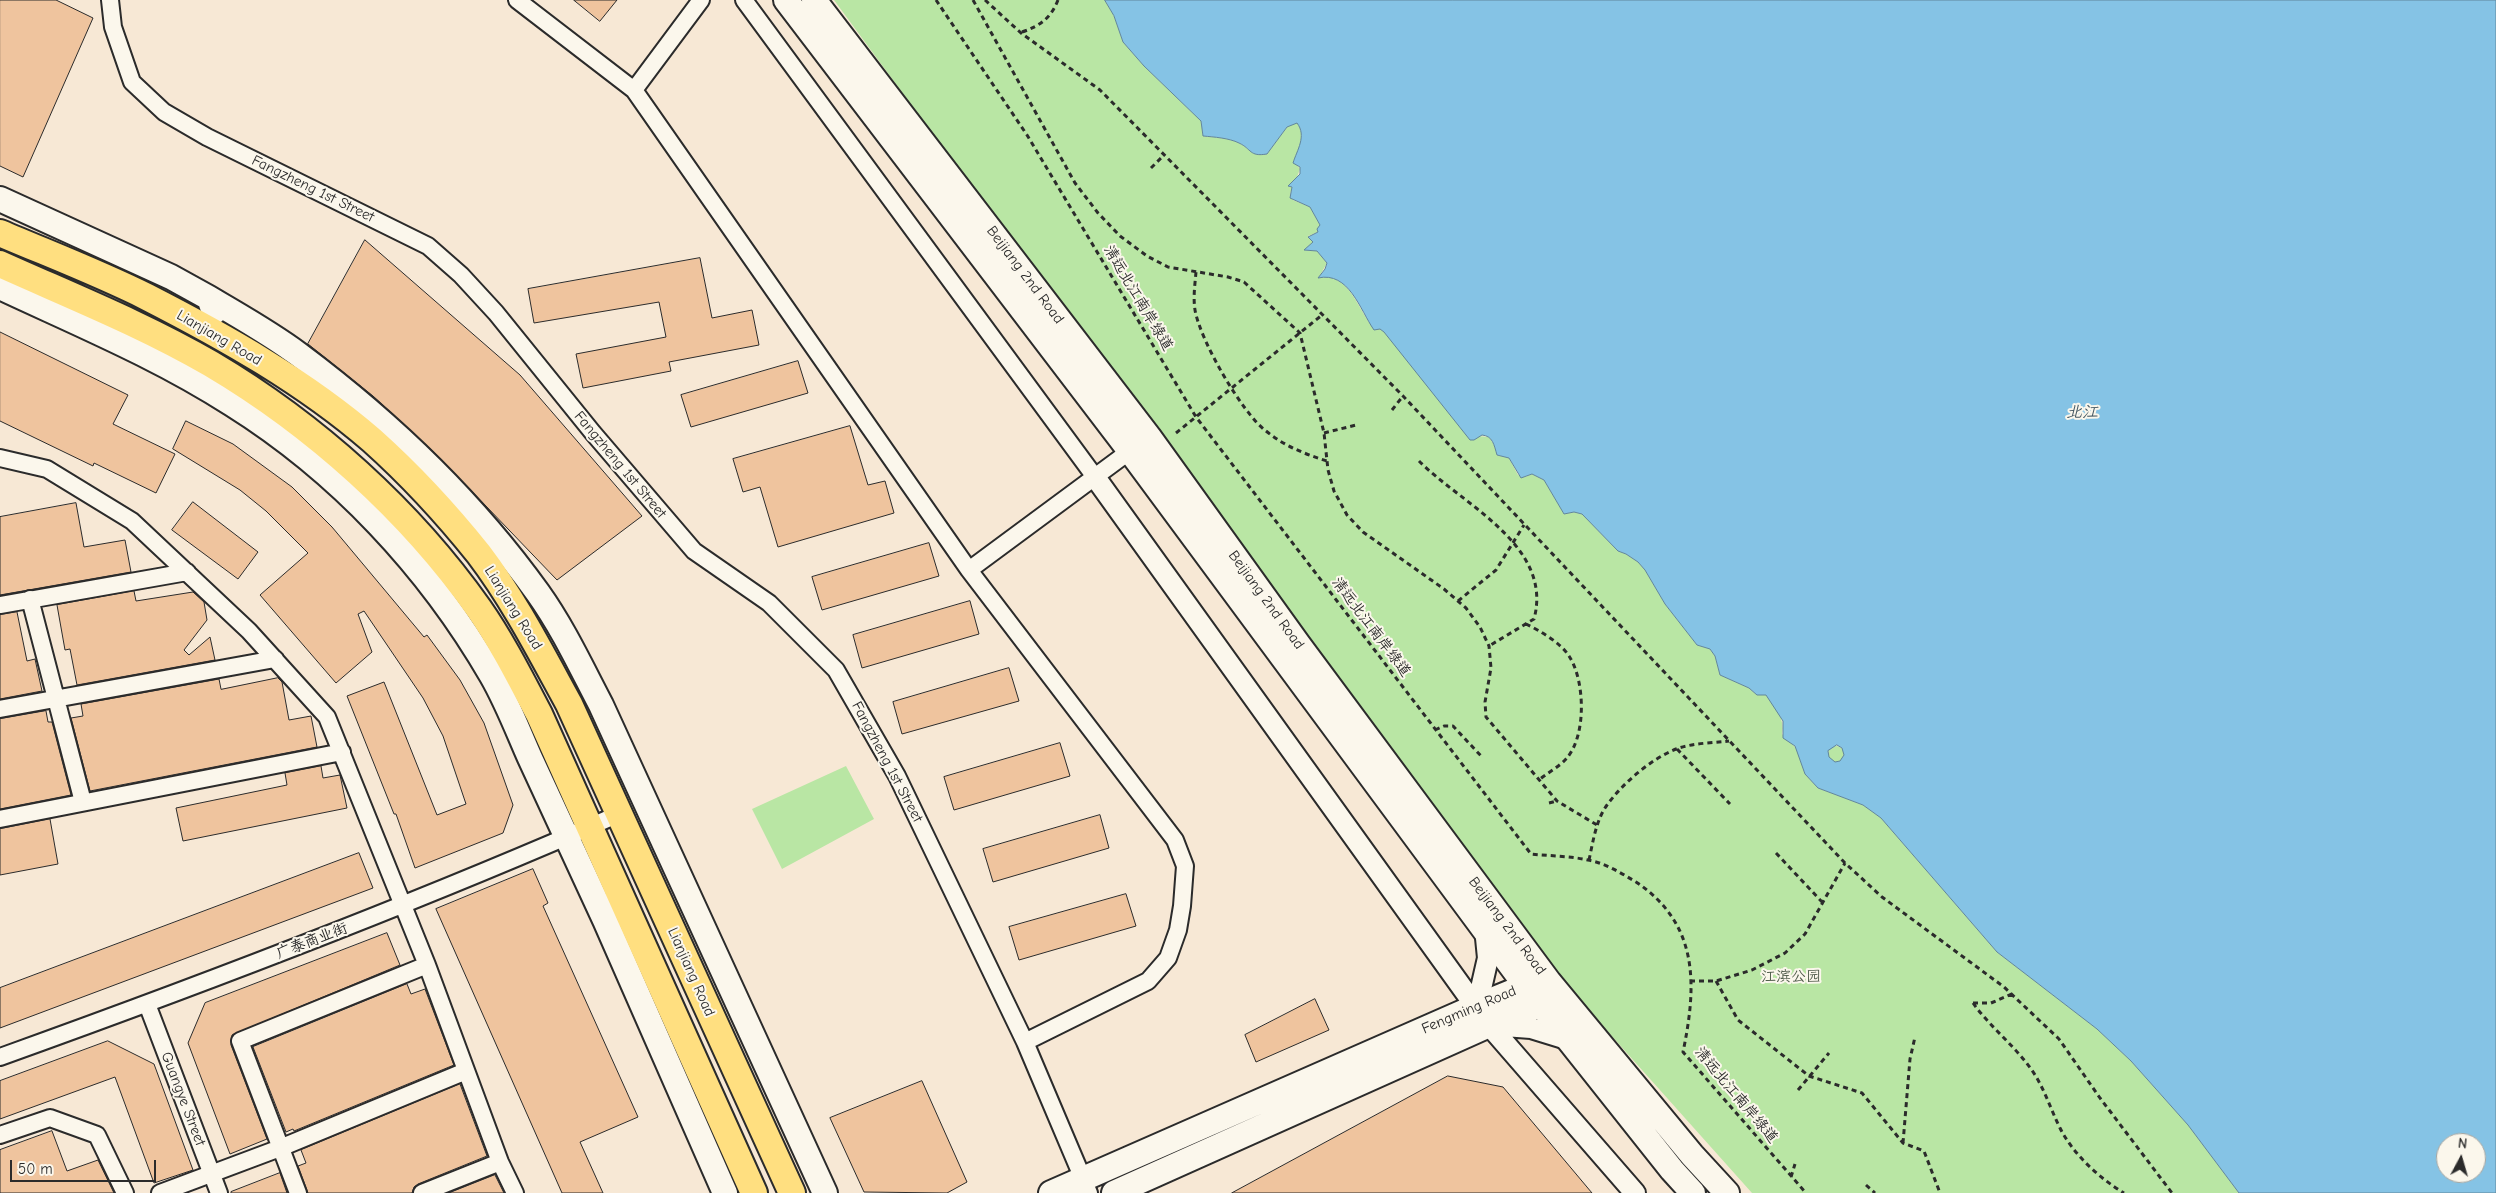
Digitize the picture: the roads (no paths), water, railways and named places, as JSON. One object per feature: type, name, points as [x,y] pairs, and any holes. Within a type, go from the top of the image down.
[{"type":"main road","name":"Beijiang 2nd Road","points":[[786,0],[1130,451],[1484,928],[1727,1193]]},
{"type":"main road","name":"Beijiang 2nd Road","points":[[814,0],[1148,437],[1304,652],[1537,984]]},
{"type":"main road","name":"Lianjiang Road","points":[[0,199],[171,276],[297,354],[405,441],[501,544],[539,595],[570,645],[601,705],[826,1193]]},
{"type":"main road","name":"Lianjiang Road","points":[[0,233],[146,297],[225,339],[306,390],[372,440],[432,500],[479,555],[527,626],[569,704],[792,1192]]},
{"type":"main road","name":"Lianjiang Road","points":[[0,264],[142,328],[211,364],[290,416],[349,466],[415,531],[447,567],[480,610],[539,714],[605,920],[725,1193]]},
{"type":"main road","name":"Lianjiang Road","points":[[0,287],[147,355],[234,405],[292,447],[376,520],[460,626],[493,677],[578,832],[603,858],[754,1193]]},
{"type":"main road","points":[[209,298],[225,339]]},
{"type":"main road","points":[[603,858],[605,920]]},
{"type":"main road","points":[[1537,984],[1541,1004],[1672,1170],[1693,1193]]},
{"type":"main road","name":"Fengming Road","points":[[1114,1193],[1483,1015],[1537,984]]},
{"type":"main road","name":"Fengming Road","points":[[1051,1193],[1086,1186],[1483,1015],[1541,1004]]},
{"type":"street","name":"Fangzheng 1st Street","points":[[110,0],[113,27],[132,82],[164,112],[207,137],[428,246],[461,275],[496,313],[592,433],[694,551],[769,603],[836,670],[898,776],[1025,1042],[1086,1186]]},
{"type":"street","points":[[517,0],[634,90],[969,570],[1175,840],[1185,866],[1178,930],[1168,958],[1148,981],[1025,1042]]},
{"type":"street","points":[[634,90],[701,0]]},
{"type":"street","points":[[744,0],[1095,477],[1483,1015],[1635,1193]]},
{"type":"street","points":[[969,570],[1148,437]]},
{"type":"street","points":[[0,458],[47,469],[132,521],[250,631],[327,717],[404,906],[500,1162],[516,1193]]},
{"type":"street","points":[[0,605],[186,572]]},
{"type":"street","points":[[30,599],[83,802]]},
{"type":"street","points":[[0,709],[275,659]]},
{"type":"street","points":[[0,818],[342,752]]},
{"type":"street","name":"广泰商业街","points":[[0,1057],[147,1004],[404,906],[619,814]]},
{"type":"street","points":[[1483,1015],[1488,958],[1484,928]]},
{"type":"street","points":[[298,1193],[240,1041],[427,966]]},
{"type":"street","name":"Guangye Street","points":[[147,1004],[219,1193]]},
{"type":"street","points":[[1483,1015],[1570,1040]]},
{"type":"street","points":[[160,1193],[280,1148],[466,1071]]},
{"type":"street","points":[[0,1136],[50,1118],[97,1135],[125,1193]]},
{"type":"street","points":[[422,1193],[500,1162]]},
{"type":"water","name":"北江","points":[[1105,0],[2496,0],[2496,1193],[2239,1193],[2188,1125],[2131,1061],[2097,1029],[1997,952],[1881,818],[1863,805],[1818,788],[1805,774],[1795,746],[1783,738],[1783,721],[1766,695],[1757,695],[1749,688],[1720,675],[1715,656],[1710,649],[1697,645],[1665,604],[1645,570],[1638,562],[1618,551],[1582,514],[1574,512],[1564,514],[1544,480],[1532,474],[1521,478],[1509,458],[1497,455],[1493,442],[1489,437],[1482,435],[1474,440],[1470,440],[1384,332],[1380,329],[1374,330],[1346,286],[1338,280],[1329,277],[1318,278],[1327,263],[1317,251],[1304,250],[1313,242],[1308,237],[1318,232],[1317,229],[1320,225],[1310,207],[1290,198],[1292,187],[1288,186],[1300,174],[1300,167],[1293,163],[1301,138],[1300,128],[1297,123],[1287,127],[1267,154],[1261,155],[1231,140],[1203,136],[1201,121],[1144,66],[1123,42],[1114,16]],"holes":[[[1837,745],[1842,748],[1844,755],[1840,761],[1835,762],[1829,757],[1828,751]]]},
{"type":"park label","name":"江滨公园","points":[[1791,977]]}]
